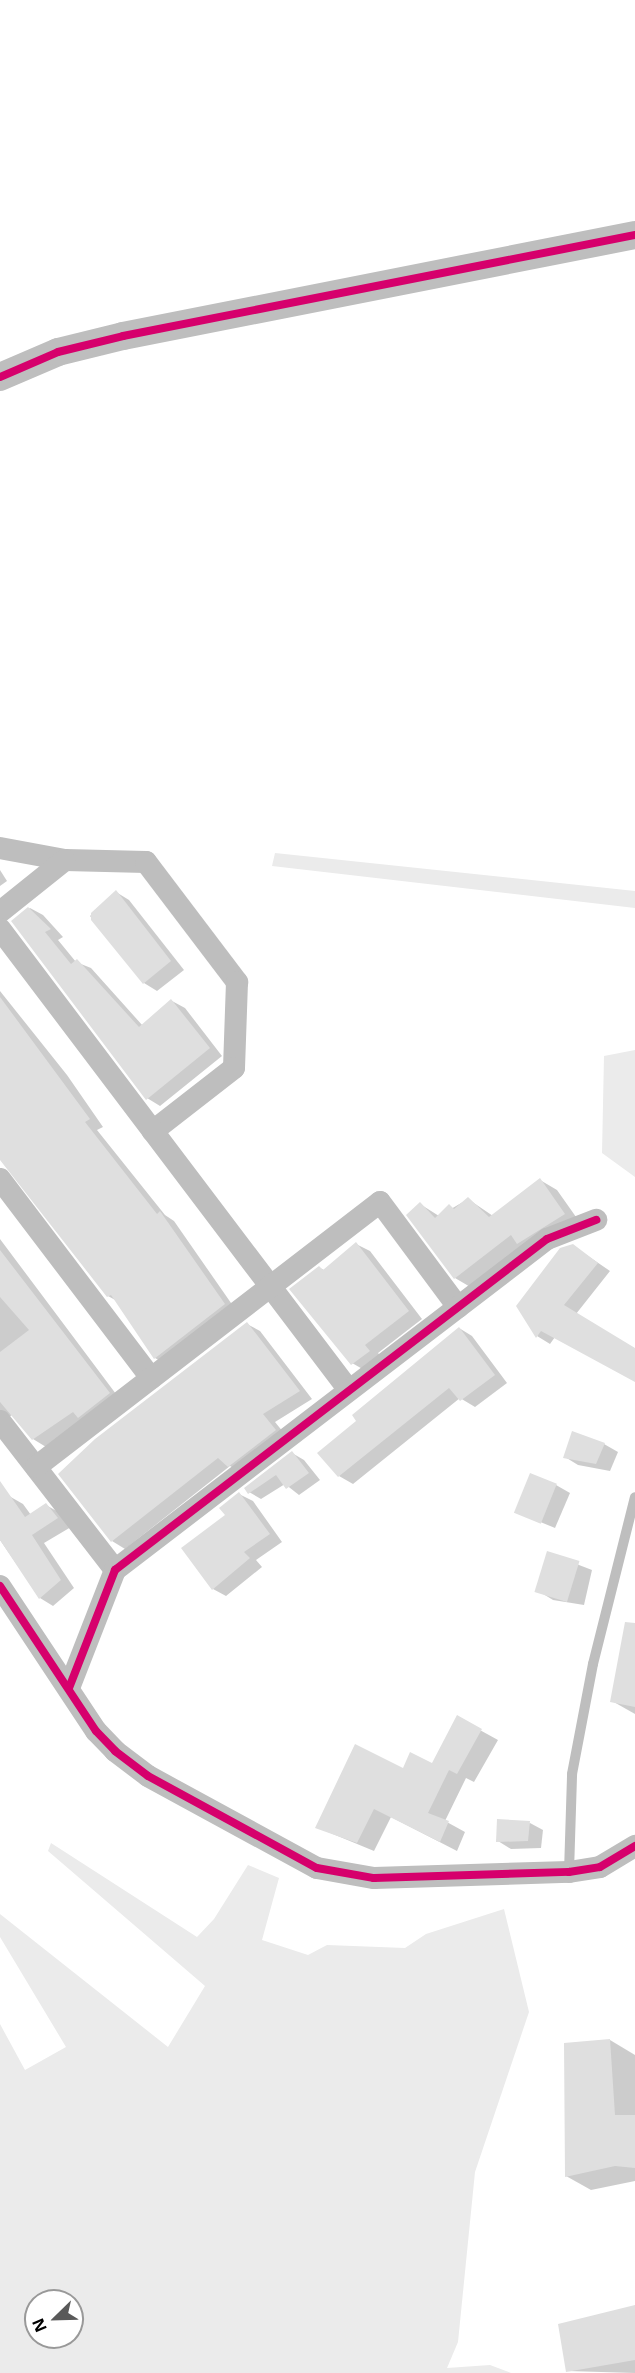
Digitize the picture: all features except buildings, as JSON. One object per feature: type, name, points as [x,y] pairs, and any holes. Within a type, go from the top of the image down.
[{"type":"street","points":[[0,377],[58,352],[123,336],[635,235]]},
{"type":"street","points":[[0,848],[65,860],[146,862],[237,982],[234,1068],[153,1131]]},
{"type":"street","points":[[0,912],[65,860]]},
{"type":"street","points":[[0,929],[348,1389]]},
{"type":"street","points":[[0,1179],[151,1378]]},
{"type":"street","points":[[36,1467],[380,1202],[458,1307]]},
{"type":"street","points":[[69,1688],[116,1570],[348,1389],[547,1239],[596,1220]]},
{"type":"street","points":[[0,1421],[116,1570]]},
{"type":"street","points":[[0,1586],[96,1731],[148,1776],[317,1868],[374,1878],[569,1872],[600,1867],[635,1846]]},
{"type":"lane","points":[[569,1872],[572,1774],[593,1664],[635,1497]]},
{"type":"shaded area","points":[[275,853],[635,891],[635,908],[272,866]]},
{"type":"shaded area","points":[[635,1050],[635,1177],[602,1153],[604,1056]]},
{"type":"shaded area","points":[[51,1843],[197,1937],[214,1919],[248,1865],[279,1878],[262,1940],[308,1955],[327,1945],[405,1948],[426,1934],[504,1909],[529,2012],[475,2172],[458,2342],[447,2368],[490,2365],[511,2373],[0,2373],[0,2024],[25,2070],[66,2047],[0,1937],[0,1914],[168,2047],[205,1986],[48,1851]]},
{"type":"cycle path","points":[[0,377],[58,352],[123,336],[635,235]]},
{"type":"cycle path","points":[[69,1688],[115,1570],[547,1239],[596,1220]]},
{"type":"cycle path","points":[[0,1586],[96,1731],[115,1751],[148,1776],[317,1868],[374,1878],[569,1872],[600,1867],[635,1846]]}]
